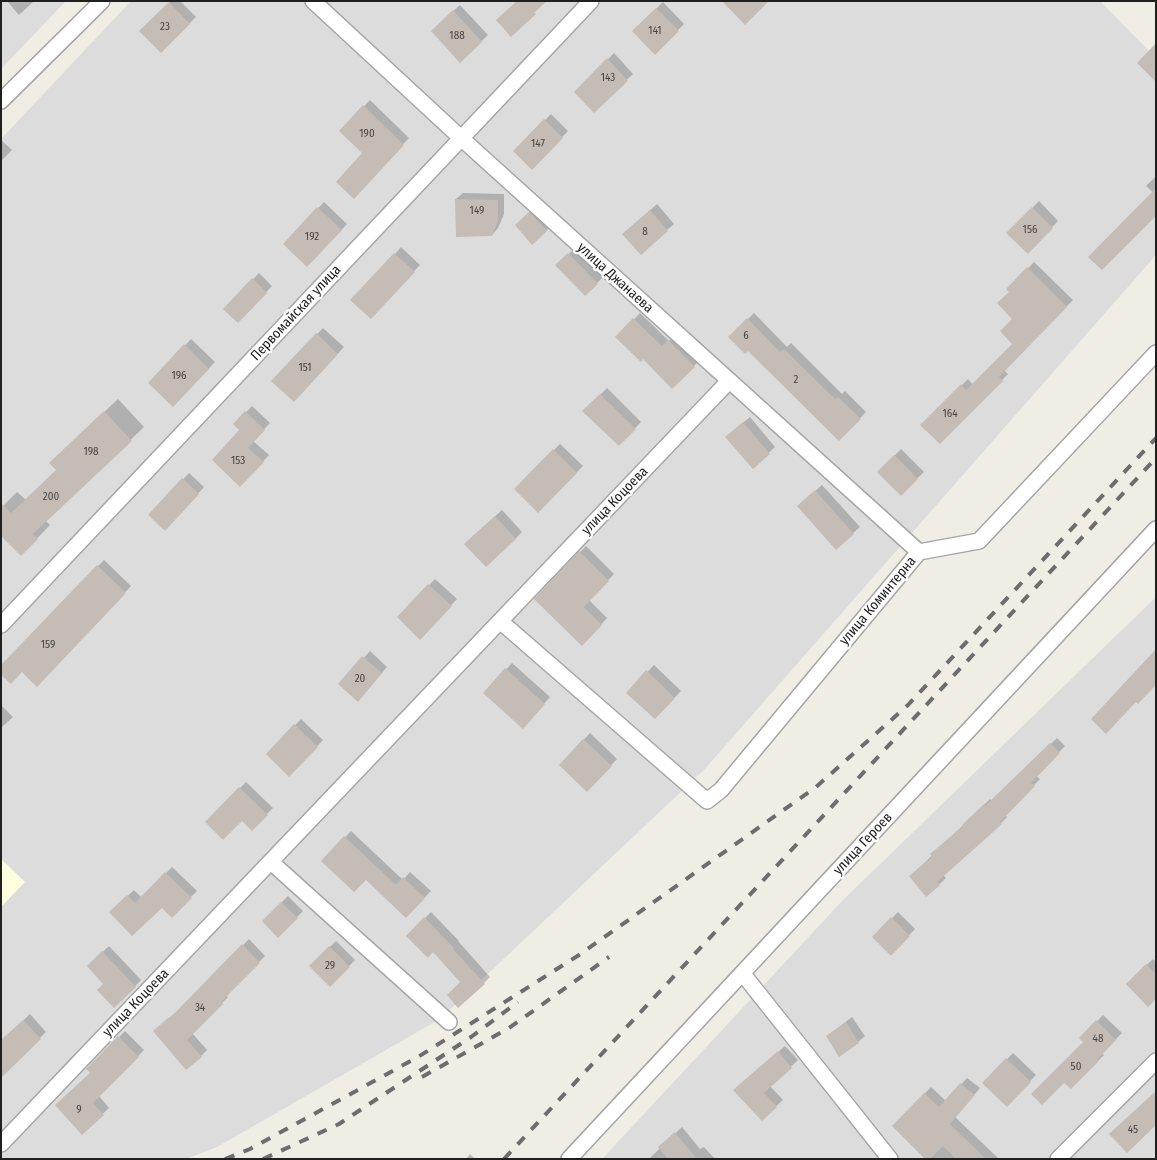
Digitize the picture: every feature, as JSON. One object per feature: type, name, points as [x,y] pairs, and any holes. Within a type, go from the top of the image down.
[{"type":"street","points":[[1,101],[102,1]]},
{"type":"street","name":"улица Джанаева","points":[[313,1],[460,138],[919,552]]},
{"type":"street","name":"Первомайская улица","points":[[1,625],[591,1]]},
{"type":"street","name":"улица Коминтерна","points":[[500,621],[707,801],[721,790],[919,552],[979,541],[1156,353]]},
{"type":"street","name":"улица Коцоева","points":[[1,1144],[729,381]]},
{"type":"street","name":"улица Героев","points":[[569,1159],[1156,529]]},
{"type":"street","points":[[270,862],[449,1022]]},
{"type":"street","points":[[743,974],[890,1159]]},
{"type":"street","points":[[1058,1159],[1156,1061]]},
{"type":"shaded area","points":[[1,1],[66,1],[1,69]]},
{"type":"shaded area","points":[[131,1],[1100,1],[1156,58],[1156,255],[703,771],[440,1019],[217,1147],[186,1159],[1,1159],[1,139]]},
{"type":"shaded area","points":[[1156,597],[1156,1159],[602,1159],[843,900]]},
{"type":"shaded area","points":[[1,859],[25,882],[1,907]]},
{"type":"building","points":[[517,1],[547,1],[511,37],[496,20]]},
{"type":"building","points":[[722,1],[769,1],[745,25]]},
{"type":"building","points":[[169,2],[190,24],[161,53],[139,31]]},
{"type":"building","points":[[656,8],[679,31],[655,55],[632,31]]},
{"type":"building","points":[[453,10],[482,42],[460,63],[431,31]]},
{"type":"building","points":[[1156,43],[1156,82],[1137,63]]},
{"type":"building","points":[[607,58],[628,81],[594,113],[574,92]]},
{"type":"building","points":[[363,105],[404,145],[354,199],[336,182],[362,153],[339,131]]},
{"type":"building","points":[[544,119],[563,138],[532,170],[513,151]]},
{"type":"building","points":[[1156,188],[1156,216],[1102,270],[1088,257]]},
{"type":"building","points":[[455,199],[498,200],[498,221],[492,236],[456,237]]},
{"type":"building","points":[[317,207],[342,230],[307,267],[283,244]]},
{"type":"building","points":[[1032,207],[1053,228],[1028,254],[1006,233]]},
{"type":"building","points":[[650,210],[668,231],[641,255],[622,234]]},
{"type":"building","points":[[529,212],[547,231],[532,245],[515,225]]},
{"type":"building","points":[[394,253],[415,272],[371,319],[350,300]]},
{"type":"building","points":[[568,253],[598,284],[585,296],[555,265]]},
{"type":"building","points":[[1027,267],[1067,307],[999,377],[1003,381],[940,444],[920,425],[961,384],[966,390],[1012,344],[1000,331],[1012,319],[997,303],[1009,292],[1006,289]]},
{"type":"building","points":[[252,278],[267,293],[238,323],[223,309]]},
{"type":"building","points":[[633,318],[662,346],[668,340],[695,367],[672,389],[643,359],[641,362],[615,337]]},
{"type":"building","points":[[747,318],[780,352],[784,349],[835,399],[838,397],[861,419],[839,441],[748,351],[745,354],[728,337]]},
{"type":"building","points":[[316,333],[338,354],[294,402],[271,381]]},
{"type":"building","points":[[184,344],[209,369],[173,407],[148,383]]},
{"type":"building","points":[[600,394],[636,429],[619,446],[582,411]]},
{"type":"building","points":[[104,411],[132,441],[33,534],[38,539],[21,556],[1,536],[1,503],[11,513],[56,470],[49,463]]},
{"type":"building","points":[[245,411],[265,430],[248,448],[264,462],[240,487],[212,460],[239,430],[233,424]]},
{"type":"building","points":[[743,422],[770,454],[753,469],[725,437]]},
{"type":"building","points":[[553,449],[577,473],[538,513],[514,489]]},
{"type":"building","points":[[894,455],[918,479],[901,496],[877,472]]},
{"type":"building","points":[[182,478],[199,494],[165,531],[148,515]]},
{"type":"building","points":[[815,490],[854,534],[836,550],[797,506]]},
{"type":"building","points":[[495,516],[516,539],[486,567],[464,544]]},
{"type":"building","points":[[579,551],[609,581],[584,607],[602,625],[582,646],[534,599]]},
{"type":"building","points":[[97,565],[126,593],[37,687],[22,672],[11,684],[1,675],[1,665]]},
{"type":"building","points":[[428,584],[452,606],[420,640],[397,617]]},
{"type":"building","points":[[1156,649],[1156,685],[1138,704],[1136,702],[1106,734],[1091,719]]},
{"type":"building","points":[[362,656],[382,673],[358,702],[338,684]]},
{"type":"building","points":[[505,668],[545,704],[523,729],[483,693]]},
{"type":"building","points":[[646,670],[675,698],[655,719],[626,693]]},
{"type":"building","points":[[294,724],[318,747],[289,777],[266,754]]},
{"type":"building","points":[[583,739],[612,766],[587,792],[559,765]]},
{"type":"building","points":[[1050,743],[1060,753],[1031,783],[1035,786],[1000,822],[1002,824],[937,882],[940,885],[926,897],[909,876],[932,857],[930,854],[963,826],[984,804],[985,806]]},
{"type":"building","points":[[239,787],[268,815],[252,831],[242,821],[223,840],[205,822]]},
{"type":"building","points":[[344,836],[396,885],[403,877],[425,898],[406,918],[366,880],[354,892],[321,861]]},
{"type":"building","points":[[165,872],[192,898],[172,918],[162,908],[132,936],[109,912],[127,895],[135,903]]},
{"type":"building","points":[[281,902],[298,918],[278,938],[262,921]]},
{"type":"building","points":[[424,917],[485,984],[458,1008],[447,995],[460,982],[433,952],[428,958],[406,936]]},
{"type":"building","points":[[891,917],[910,936],[891,956],[872,937]]},
{"type":"building","points":[[242,944],[260,963],[187,1040],[202,1057],[186,1070],[153,1031],[169,1019]]},
{"type":"building","points":[[329,946],[350,967],[330,987],[309,966]]},
{"type":"building","points":[[102,951],[136,987],[114,1008],[97,990],[103,984],[87,966]]},
{"type":"building","points":[[1146,964],[1156,974],[1156,999],[1148,1007],[1126,984]]},
{"type":"building","points":[[23,1020],[41,1039],[1,1078],[1,1040]]},
{"type":"building","points":[[1096,1020],[1116,1040],[1097,1060],[1098,1062],[1071,1089],[1064,1083],[1042,1105],[1031,1094],[1083,1042],[1079,1038]]},
{"type":"building","points":[[846,1022],[859,1043],[839,1057],[826,1036]]},
{"type":"building","points":[[118,1036],[139,1057],[93,1103],[104,1115],[82,1135],[55,1105],[90,1073],[86,1069]]},
{"type":"building","points":[[778,1051],[792,1068],[764,1093],[777,1107],[762,1121],[733,1090]]},
{"type":"building","points":[[1006,1058],[1031,1082],[1007,1107],[982,1083]]},
{"type":"building","points":[[960,1083],[975,1095],[950,1124],[986,1159],[956,1159],[943,1146],[930,1159],[925,1159],[892,1126],[924,1093],[939,1107]]},
{"type":"building","points":[[1156,1091],[1156,1125],[1127,1153],[1109,1134]]},
{"type":"building","points":[[675,1132],[697,1159],[668,1159],[658,1147]]},
{"type":"railway","points":[[225,1159],[250,1149],[418,1057],[579,955],[816,787],[908,705],[1156,438]]},
{"type":"railway","points":[[504,1159],[1156,458]]},
{"type":"railway","points":[[422,1077],[509,1028],[609,957]]},
{"type":"railway","points":[[263,1159],[339,1124],[471,1037],[518,1002]]}]
